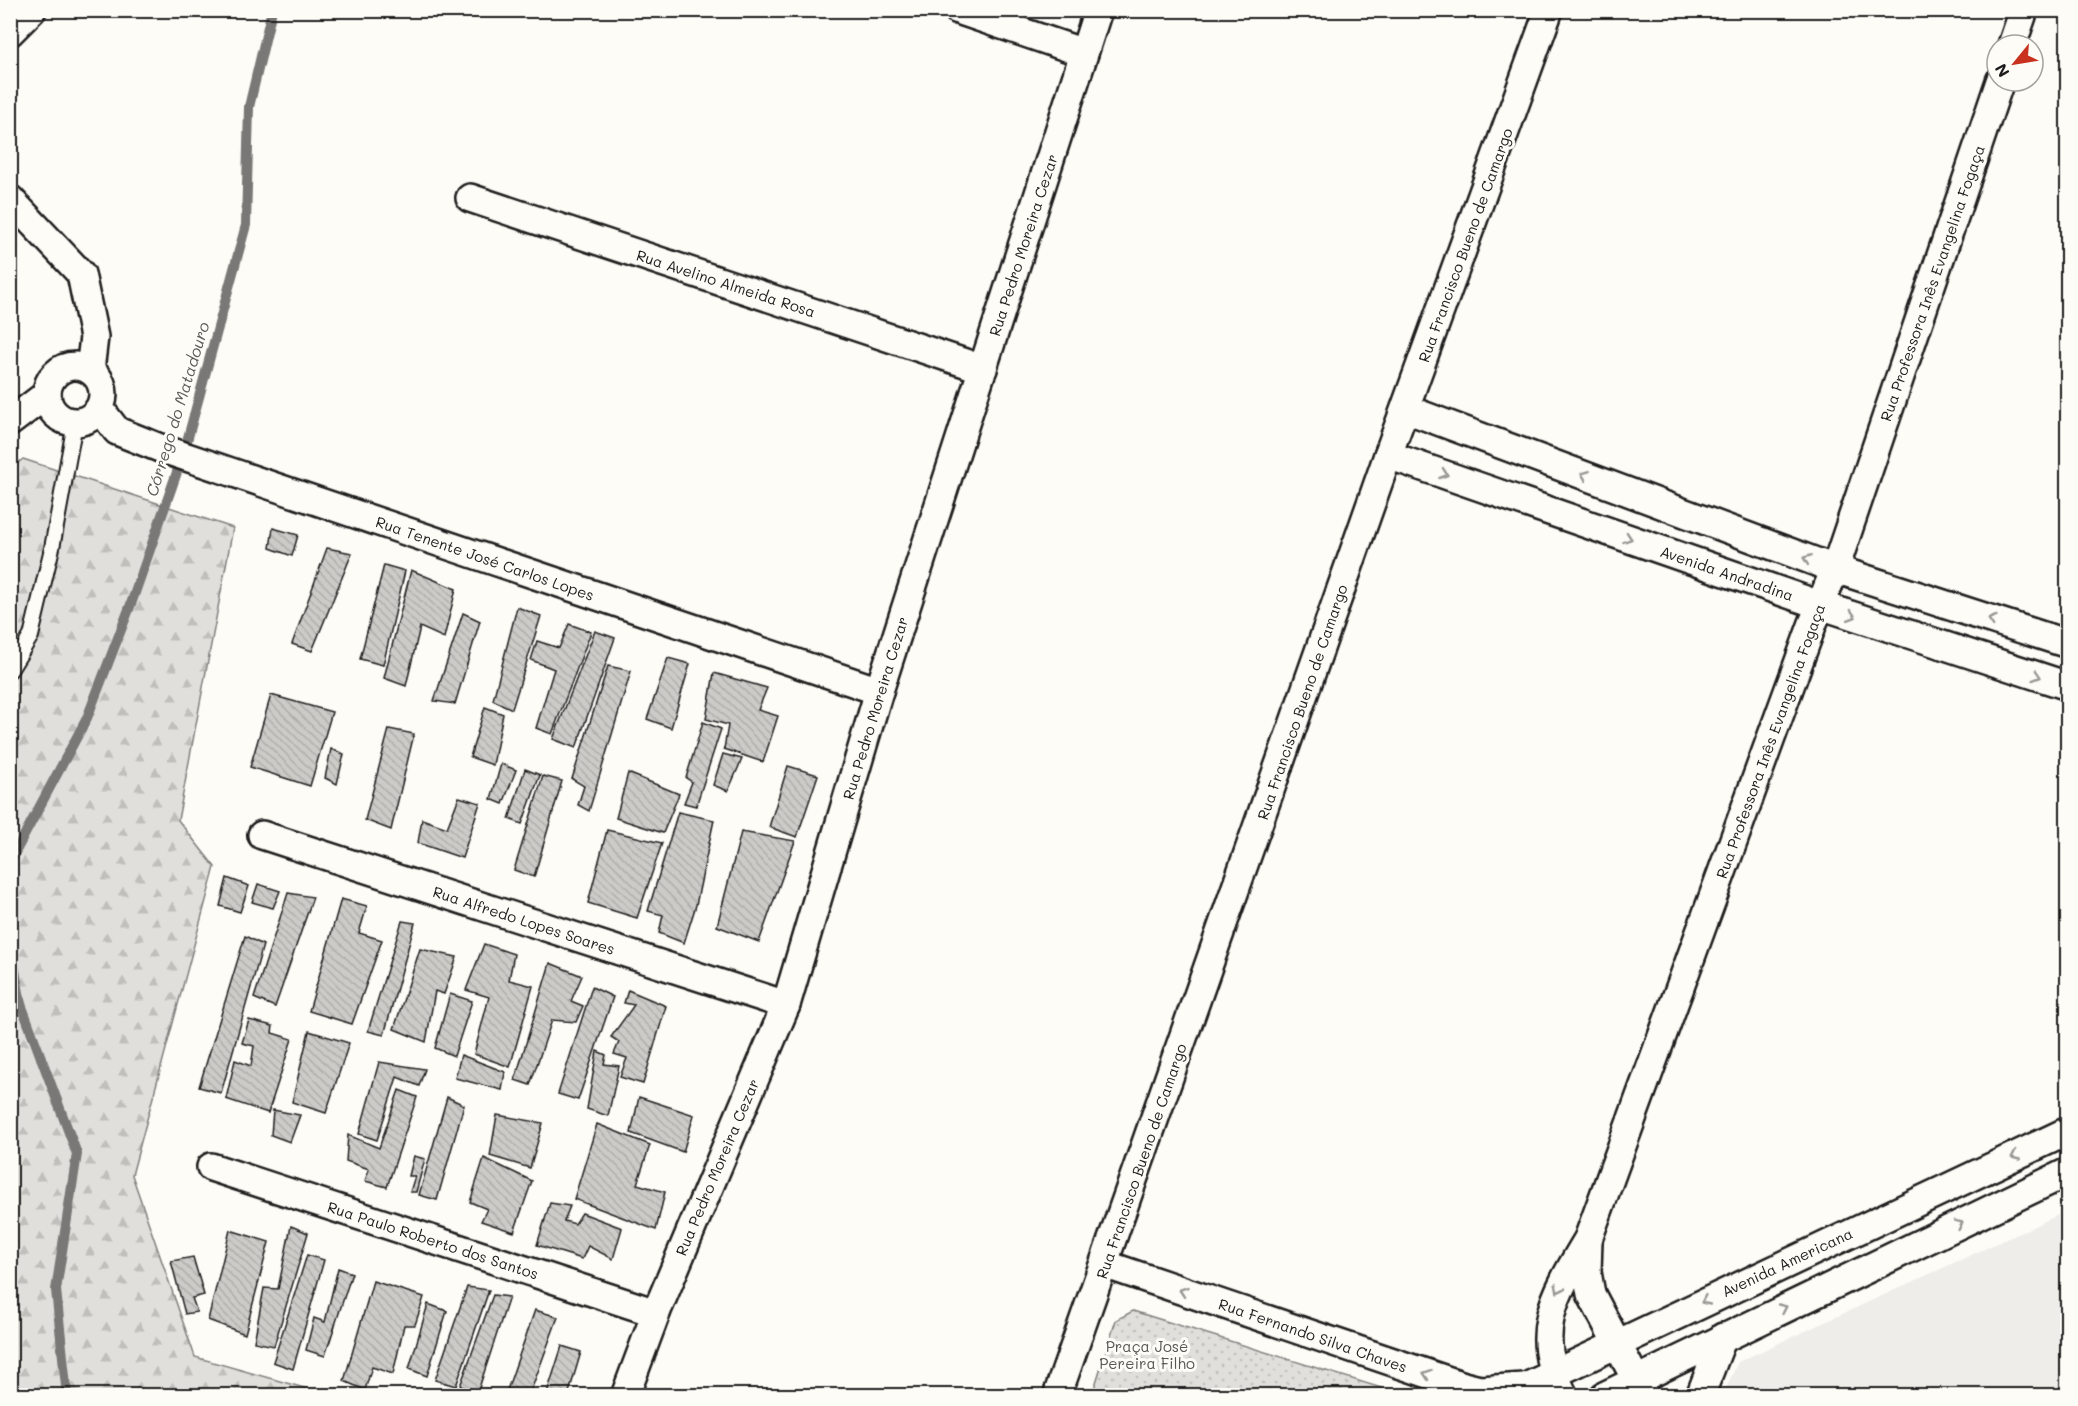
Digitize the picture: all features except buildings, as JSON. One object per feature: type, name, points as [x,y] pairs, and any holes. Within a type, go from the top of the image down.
[{"type":"street","points":[[10,32],[32,10]]},
{"type":"street","points":[[958,10],[1084,53]]},
{"type":"street","name":"Rua Pedro Moreira Cezar","points":[[625,1395],[656,1313],[786,1005],[879,691],[1098,10]]},
{"type":"street","name":"Rua Francisco Bueno de Camargo","points":[[1057,1395],[1388,455],[1549,10]]},
{"type":"street","points":[[2016,33],[2024,10]]},
{"type":"street","name":"Rua Professora Inês Evangelina Fogaça","points":[[1558,1384],[1548,1353],[1548,1330],[1553,1303],[1588,1239],[1835,569],[1996,93]]},
{"type":"street","name":"Rua Avelino Almeida Rosa","points":[[470,198],[983,369]]},
{"type":"street","points":[[10,199],[81,274],[94,337],[90,370]]},
{"type":"street","points":[[76,365],[90,370],[100,381],[104,395],[100,409],[90,420],[75,423],[61,419],[51,408],[47,393],[51,379],[61,369],[76,365]]},
{"type":"street","points":[[10,422],[47,393]]},
{"type":"street","name":"Rua Tenente José Carlos Lopes","points":[[100,409],[117,431],[160,448],[879,691]]},
{"type":"street","points":[[1406,409],[1835,569],[2067,644]]},
{"type":"street","name":"Avenida Andradina","points":[[1388,455],[1820,605],[2067,687]]},
{"type":"street","name":"Rua Alfredo Lopes Soares","points":[[262,835],[786,1005]]},
{"type":"street","name":"Avenida Americana","points":[[1516,1391],[1558,1384],[1615,1343],[2067,1131]]},
{"type":"street","name":"Rua Paulo Roberto dos Santos","points":[[211,1167],[656,1313]]},
{"type":"street","points":[[1604,1395],[1640,1388],[1723,1337],[2067,1172]]},
{"type":"street","points":[[1588,1239],[1587,1272],[1591,1294],[1640,1388]]},
{"type":"street","name":"Rua Fernando Silva Chaves","points":[[1104,1264],[1464,1386],[1480,1390],[1516,1391]]},
{"type":"street","points":[[1700,1395],[1723,1337]]},
{"type":"lane","points":[[10,670],[31,636],[52,548],[75,423]]},
{"type":"shaded area","points":[[2067,1211],[2067,1395],[1723,1395],[1738,1362]]},
{"type":"green space","points":[[23,459],[233,528],[178,820],[215,867],[132,1175],[195,1357],[329,1395],[11,1396],[10,469]]},
{"type":"green space","name":"Praça José Pereira Filho","points":[[1133,1311],[1388,1390],[1390,1395],[1092,1395],[1116,1320]]},
{"type":"waterway","name":"Córrego do Matadouro","points":[[10,862],[87,718],[131,604],[184,452],[246,225],[249,107],[272,10]]},
{"type":"waterway","name":"Córrego do Matadouro","points":[[10,942],[21,1004],[77,1154],[56,1290],[67,1396]]}]
